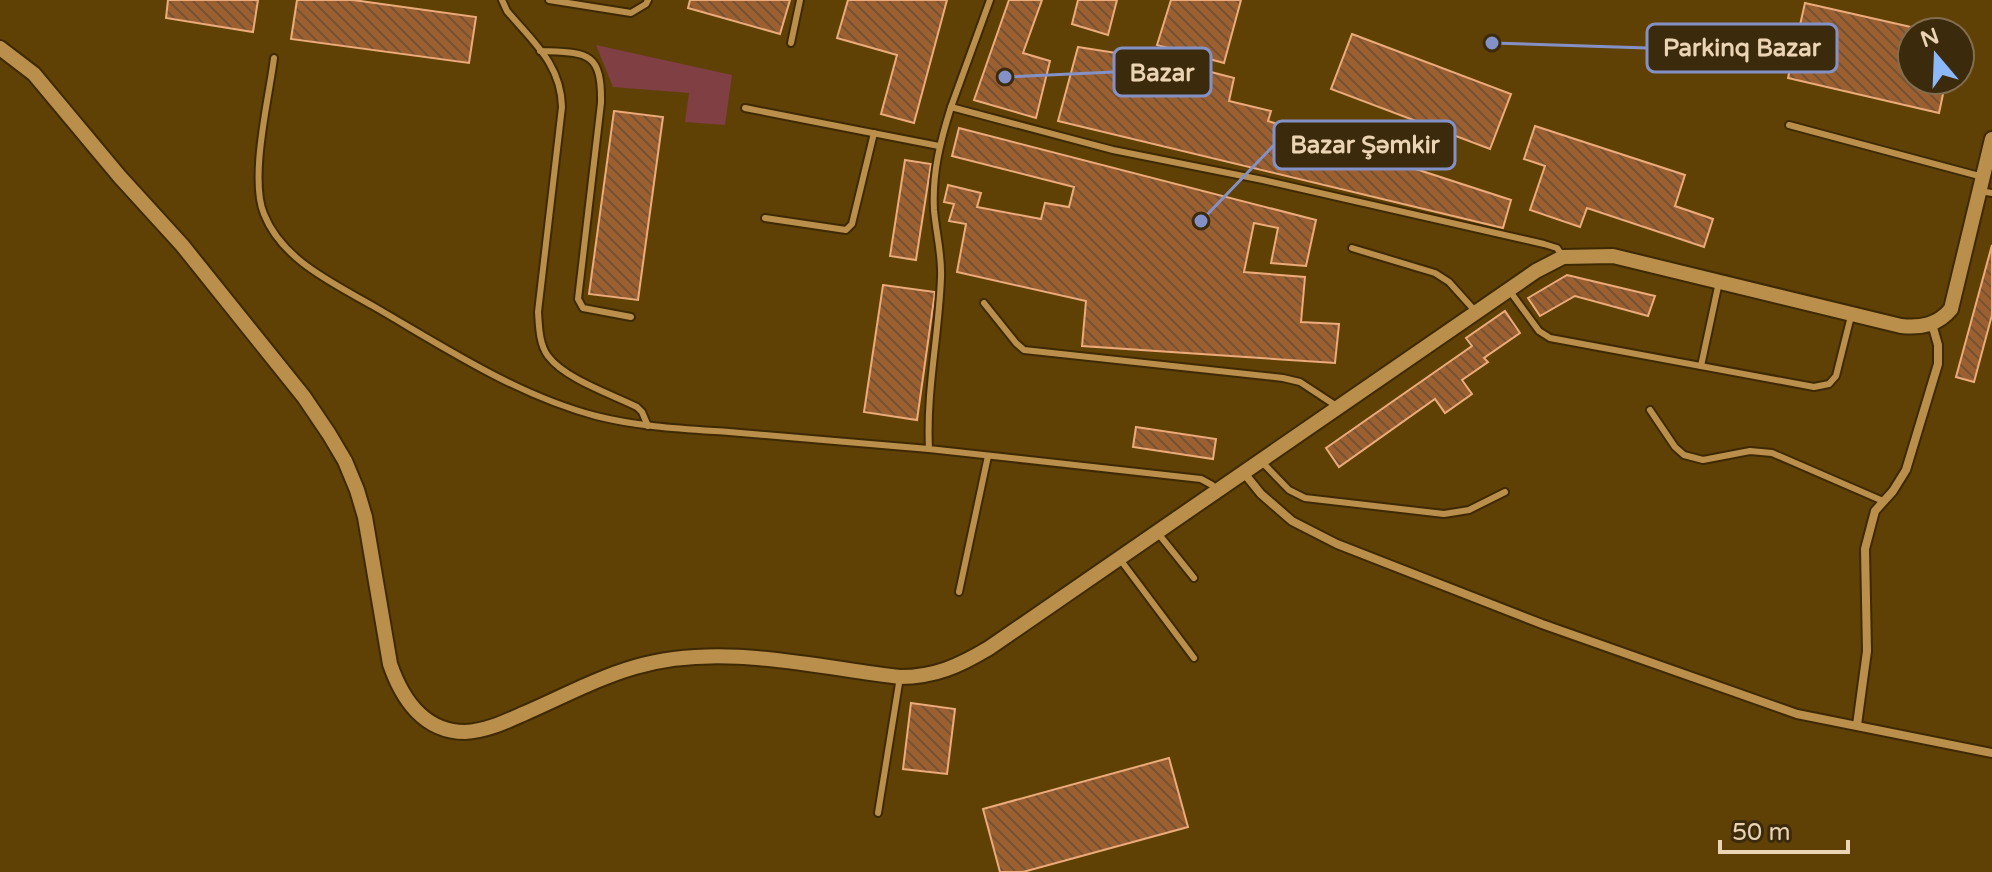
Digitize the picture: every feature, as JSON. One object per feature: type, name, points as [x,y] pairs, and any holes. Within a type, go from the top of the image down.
[{"type":"street","points":[[0,48],[34,74],[182,245],[304,397],[345,461],[357,490],[365,517],[396,683],[417,713],[429,722],[464,732],[500,724],[612,674],[669,660],[737,658],[900,677],[920,677],[961,665],[1551,261],[1563,257],[1613,256],[1901,326],[1915,328],[1932,324],[1944,319],[1951,309],[1985,187],[1992,139]]},
{"type":"street","points":[[1857,725],[1867,651],[1865,549],[1875,511],[1906,470],[1938,364],[1938,345],[1932,324]]},
{"type":"street","points":[[1244,473],[1261,494],[1292,521],[1337,544],[1542,624],[1797,714],[1992,753]]},
{"type":"lane","points":[[502,0],[507,11],[553,67],[562,85],[538,312],[540,337],[546,354],[564,371],[637,407],[648,426]]},
{"type":"lane","points":[[549,0],[631,13],[648,0]]},
{"type":"lane","points":[[791,43],[800,0]]},
{"type":"lane","points":[[929,449],[929,396],[941,282],[941,254],[934,211],[935,169],[951,107],[990,0]]},
{"type":"lane","points":[[540,51],[579,53],[591,58],[597,69],[601,103],[578,299],[583,308],[631,317]]},
{"type":"lane","points":[[274,58],[258,191],[264,214],[280,241],[302,263],[330,281],[499,378],[596,416],[648,426],[929,449],[1201,479],[1212,485]]},
{"type":"lane","points":[[951,107],[1113,150],[1263,180],[1544,244],[1557,248],[1563,257]]},
{"type":"lane","points":[[745,108],[939,146]]},
{"type":"lane","points":[[1789,125],[1985,187]]},
{"type":"lane","points":[[765,218],[846,230],[852,224],[874,133]]},
{"type":"lane","points":[[1352,248],[1435,273],[1449,282],[1476,312]]},
{"type":"lane","points":[[1701,366],[1719,282]]},
{"type":"lane","points":[[1509,290],[1539,331],[1550,338],[1814,387],[1829,384],[1836,376],[1852,314]]},
{"type":"lane","points":[[984,303],[1024,350],[1283,378],[1300,382],[1338,407]]},
{"type":"lane","points":[[1650,410],[1684,455],[1703,460],[1750,451],[1772,453],[1883,501]]},
{"type":"lane","points":[[959,592],[988,456]]},
{"type":"lane","points":[[1261,461],[1289,490],[1305,498],[1444,514],[1469,510],[1505,492]]},
{"type":"lane","points":[[1157,532],[1194,578]]},
{"type":"lane","points":[[1119,558],[1194,658]]},
{"type":"lane","points":[[878,813],[900,677]]},
{"type":"shaded area","points":[[596,45],[732,75],[725,125],[685,122],[689,93],[613,87]]},
{"type":"building","points":[[168,0],[258,0],[253,32],[166,18]]},
{"type":"building","points":[[297,0],[353,0],[476,17],[469,63],[291,39]]},
{"type":"building","points":[[690,0],[790,0],[780,34],[688,8]]},
{"type":"building","points":[[848,0],[947,0],[914,123],[881,114],[897,55],[837,38]]},
{"type":"building","points":[[1009,0],[1042,0],[1023,53],[1050,61],[1036,118],[974,100]]},
{"type":"building","points":[[1078,0],[1117,0],[1108,35],[1072,24]]},
{"type":"building","points":[[1171,0],[1241,0],[1224,63],[1157,45]]},
{"type":"building","points":[[1805,3],[1896,24],[1896,96],[1943,96],[1939,113],[1788,78]]},
{"type":"building","points":[[1352,34],[1511,94],[1490,149],[1331,89]]},
{"type":"building","points":[[1078,47],[1155,59],[1153,73],[1180,80],[1184,65],[1234,78],[1229,101],[1271,111],[1268,121],[1511,200],[1503,228],[1058,121]]},
{"type":"building","points":[[614,111],[663,117],[638,300],[589,294]]},
{"type":"building","points":[[1535,126],[1685,175],[1675,206],[1713,219],[1704,247],[1587,208],[1580,227],[1530,210],[1545,166],[1524,159]]},
{"type":"building","points":[[959,128],[1316,220],[1306,266],[1271,263],[1278,228],[1254,223],[1244,272],[1305,277],[1301,322],[1339,324],[1335,363],[1082,346],[1086,301],[957,272],[966,224],[949,221],[954,204],[944,202],[948,185],[981,193],[977,207],[1041,219],[1045,203],[1069,207],[1074,187],[952,156]]},
{"type":"building","points":[[905,160],[931,164],[916,260],[890,256]]},
{"type":"building","points":[[1992,245],[1992,315],[1974,382],[1956,377]]},
{"type":"building","points":[[1567,275],[1655,296],[1648,316],[1575,296],[1540,316],[1528,298]]},
{"type":"building","points":[[883,285],[935,292],[917,420],[864,412]]},
{"type":"building","points":[[1505,311],[1520,333],[1484,358],[1488,362],[1462,380],[1472,394],[1445,413],[1435,399],[1339,467],[1326,448],[1472,346],[1466,338]]},
{"type":"building","points":[[1136,427],[1216,439],[1213,459],[1133,447]]},
{"type":"building","points":[[911,703],[955,709],[947,774],[903,769]]},
{"type":"building","points":[[1169,758],[1188,827],[1023,872],[1000,872],[983,809]]},
{"type":"place","name":"Parkinq Bazar","points":[[1492,43]]},
{"type":"place","name":"Bazar","points":[[1005,77]]},
{"type":"place","name":"Bazar Şəmkir","points":[[1201,221]]}]
